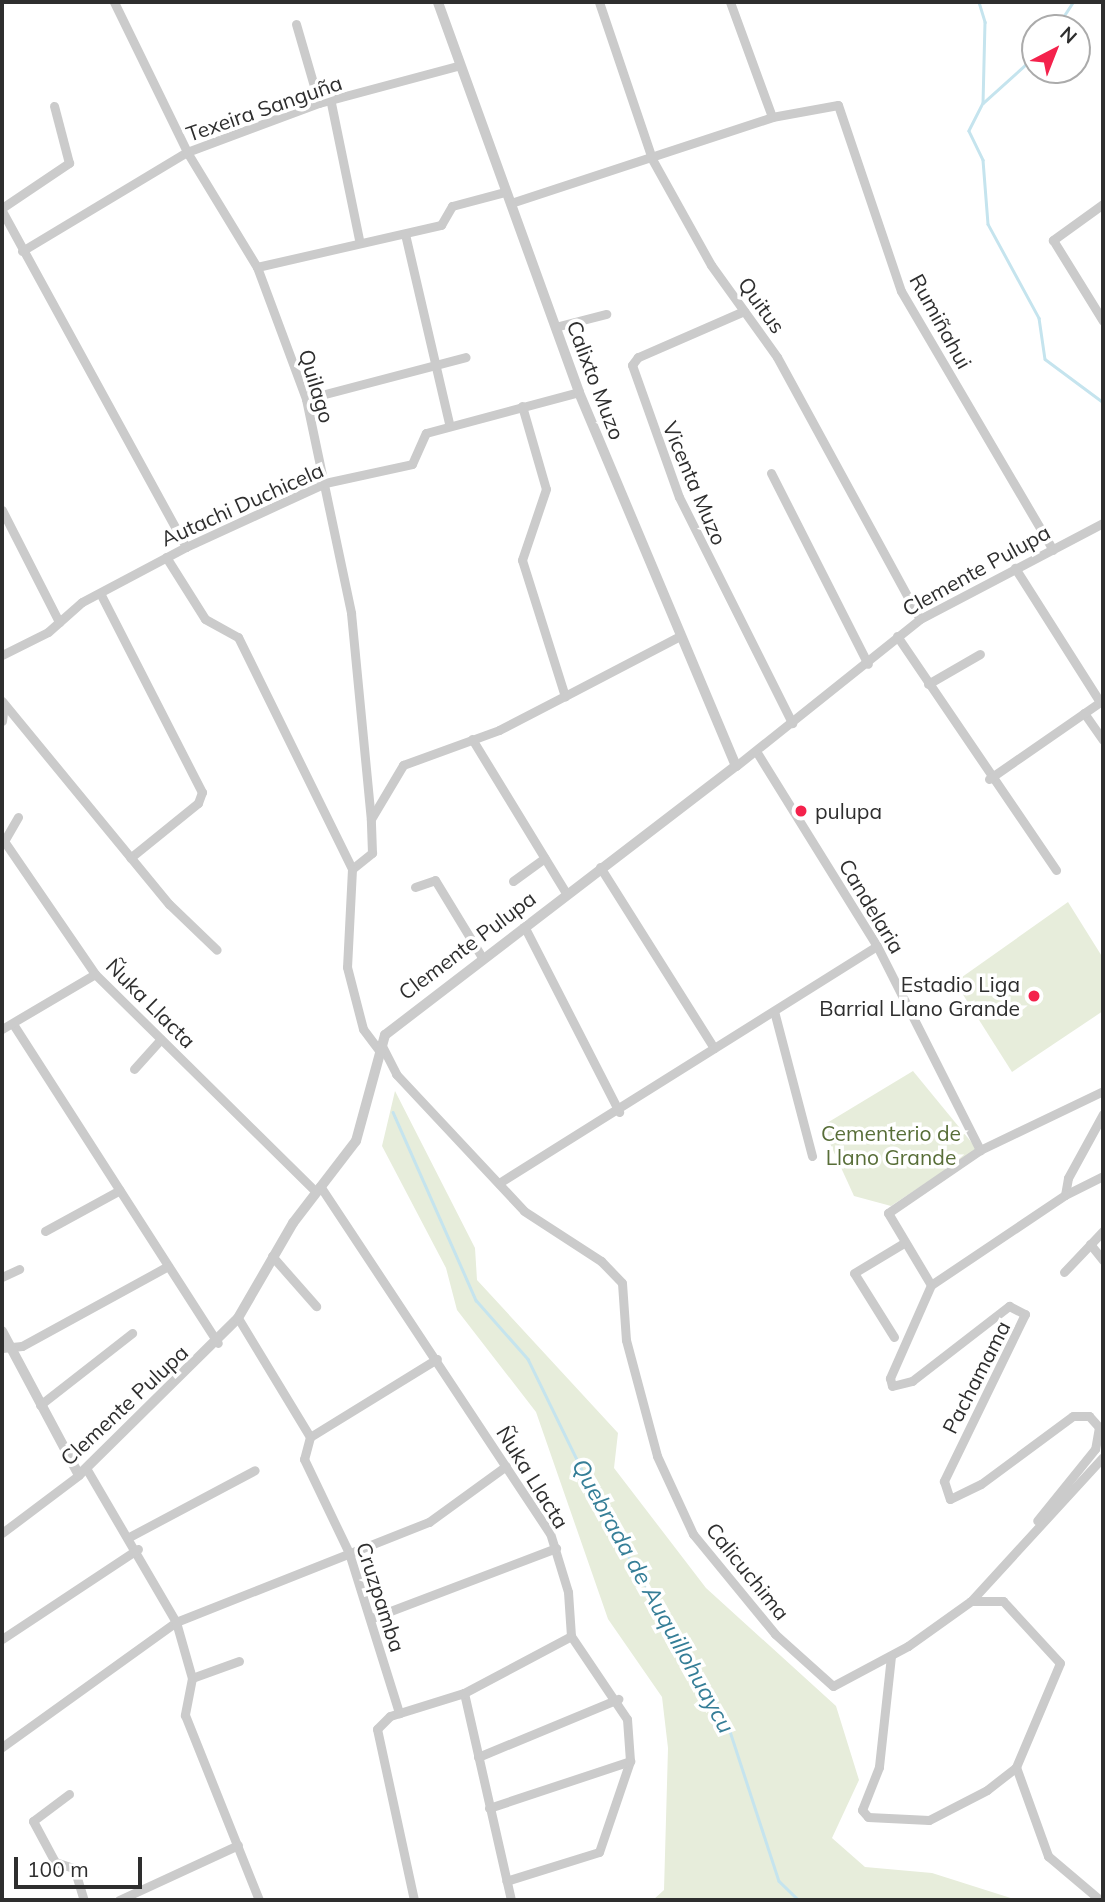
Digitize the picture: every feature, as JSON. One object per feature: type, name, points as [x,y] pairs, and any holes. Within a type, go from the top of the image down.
[{"type":"street","name":"Quilago","points":[[114,2],[187,152],[257,267],[306,399],[351,613],[372,853],[352,869]]},
{"type":"street","name":"Calixto Muzo","points":[[438,2],[457,66],[511,203],[579,392],[678,637],[736,766]]},
{"type":"street","name":"Quitus","points":[[599,2],[652,159],[845,475],[920,619]]},
{"type":"street","points":[[511,203],[652,159],[772,117],[730,2]]},
{"type":"street","points":[[296,24],[319,103]]},
{"type":"street","name":"Texeira Sanguña","points":[[22,251],[187,152],[319,103],[331,103],[457,66]]},
{"type":"street","points":[[331,103],[359,240]]},
{"type":"street","name":"Rumiñahui","points":[[772,117],[827,103],[846,114],[901,291],[1053,550]]},
{"type":"street","points":[[54,106],[68,157],[64,172],[2,210],[4,222],[186,547]]},
{"type":"street","points":[[257,267],[359,240],[405,234],[440,225],[452,206],[505,192]]},
{"type":"street","points":[[1103,204],[1056,234],[1054,245],[1103,321]]},
{"type":"street","points":[[405,234],[432,364],[449,424]]},
{"type":"street","name":"Vicenta Muzo","points":[[744,311],[638,357],[632,365],[679,497],[792,723]]},
{"type":"street","points":[[555,327],[606,314]]},
{"type":"street","points":[[306,399],[466,357]]},
{"type":"street","name":"Autachi Duchicela","points":[[2,655],[59,622],[100,593],[186,547],[324,483],[408,466],[423,435],[449,424],[579,392]]},
{"type":"street","points":[[522,406],[546,489],[522,560],[565,696]]},
{"type":"street","points":[[771,473],[868,664]]},
{"type":"street","points":[[2,510],[59,622]]},
{"type":"street","name":"Clemente Pulupa","points":[[2,1533],[83,1472],[218,1343],[238,1318],[272,1256],[363,1127],[379,1045],[419,1004],[483,959],[600,867],[756,751],[868,664],[897,636],[920,619],[1103,523]]},
{"type":"street","points":[[166,557],[205,619],[238,637],[352,869]]},
{"type":"street","points":[[989,779],[1100,702],[1015,568]]},
{"type":"street","points":[[100,593],[202,792],[198,803],[130,858]]},
{"type":"street","points":[[897,636],[989,779],[1056,870]]},
{"type":"street","points":[[371,819],[403,765],[472,739],[565,696],[678,637]]},
{"type":"street","points":[[928,684],[980,654]]},
{"type":"street","points":[[3,702],[130,858],[217,950]]},
{"type":"street","points":[[2,721],[3,702]]},
{"type":"street","points":[[1084,713],[1103,740]]},
{"type":"street","points":[[472,739],[566,893]]},
{"type":"street","name":"Candelaria","points":[[756,751],[877,946],[980,1150]]},
{"type":"street","name":"Ñuka Llacta","points":[[18,817],[4,841],[95,974],[318,1189],[437,1359],[556,1548],[571,1636],[618,1699],[628,1719],[630,1761],[598,1852],[506,1881]]},
{"type":"street","points":[[513,881],[545,858]]},
{"type":"street","points":[[600,867],[714,1048]]},
{"type":"street","name":"Calicuchima","points":[[352,869],[346,967],[363,1030],[379,1045],[396,1074],[524,1211],[601,1261],[622,1283],[626,1340],[657,1456],[693,1534],[722,1574],[833,1686],[891,1656],[971,1601],[1031,1529],[1103,1457]]},
{"type":"street","points":[[415,887],[435,880],[483,959]]},
{"type":"street","points":[[524,926],[619,1112]]},
{"type":"street","points":[[499,1183],[619,1112],[714,1048],[877,946]]},
{"type":"street","points":[[2,1029],[95,974]]},
{"type":"street","points":[[774,1011],[812,1156]]},
{"type":"street","points":[[13,1024],[218,1343]]},
{"type":"street","points":[[134,1069],[162,1039]]},
{"type":"street","points":[[1103,1091],[980,1150],[888,1213],[901,1244],[930,1285],[1065,1195],[1103,1176]]},
{"type":"street","points":[[1065,1195],[1068,1178],[1103,1114]]},
{"type":"street","points":[[45,1231],[120,1190]]},
{"type":"street","points":[[1064,1272],[1103,1231]]},
{"type":"street","points":[[894,1337],[854,1273],[901,1244]]},
{"type":"street","points":[[1090,1244],[1103,1260]]},
{"type":"street","points":[[272,1256],[316,1306]]},
{"type":"street","points":[[5,1346],[22,1346],[169,1266]]},
{"type":"street","points":[[2,1277],[19,1269]]},
{"type":"street","name":"Pachamama","points":[[930,1285],[890,1378],[892,1386],[912,1381],[1009,1306],[1025,1314],[944,1481],[950,1499],[981,1485],[1073,1416],[1088,1416],[1099,1427],[1095,1449],[1031,1529]]},
{"type":"street","points":[[238,1318],[310,1437],[437,1359]]},
{"type":"street","points":[[2,1331],[5,1346],[40,1405],[83,1472],[131,1536],[176,1622],[192,1678],[185,1714],[259,1900]]},
{"type":"street","points":[[40,1405],[132,1333]]},
{"type":"street","name":"Cruzpamba","points":[[310,1437],[304,1459],[349,1553],[372,1618],[399,1713]]},
{"type":"street","points":[[2,1747],[176,1622],[429,1522],[506,1466]]},
{"type":"street","points":[[131,1536],[214,1489],[255,1470]]},
{"type":"street","points":[[372,1618],[556,1548]]},
{"type":"street","points":[[2,1639],[138,1549]]},
{"type":"street","points":[[891,1656],[879,1767],[862,1810],[867,1816],[929,1820],[978,1796],[1016,1767],[1059,1663],[1003,1601],[971,1601]]},
{"type":"street","points":[[414,1900],[375,1737],[382,1722],[399,1713],[464,1693],[571,1636]]},
{"type":"street","points":[[192,1678],[239,1661]]},
{"type":"street","points":[[464,1693],[510,1900]]},
{"type":"street","points":[[478,1757],[618,1699]]},
{"type":"street","points":[[489,1808],[630,1761]]},
{"type":"street","points":[[1016,1767],[1048,1856],[1100,1900]]},
{"type":"street","points":[[69,1794],[33,1821],[55,1862],[74,1868],[84,1900]]},
{"type":"street","points":[[119,1900],[238,1845]]},
{"type":"green space","name":"Estadio Liga Barrial Llano Grande","points":[[1068,902],[1103,958],[1103,1011],[1012,1072],[955,982]]},
{"type":"green space","name":"Cementerio de Llano Grande","points":[[913,1071],[977,1149],[891,1206],[854,1196],[822,1126]]},
{"type":"green space","points":[[395,1091],[475,1248],[477,1280],[618,1433],[614,1468],[706,1588],[836,1706],[859,1780],[832,1838],[865,1867],[932,1873],[1017,1900],[653,1900],[664,1890],[668,1748],[662,1697],[608,1619],[536,1412],[457,1310],[446,1268],[382,1146]]},
{"type":"waterway","points":[[979,2],[985,22],[983,103],[969,131],[983,160],[988,224],[1039,318],[1045,359],[1103,402]]},
{"type":"waterway","points":[[1065,14],[1073,2]]},
{"type":"waterway","points":[[983,103],[1021,69]]},
{"type":"waterway","name":"Quebrada de Auquillohuaycu","points":[[393,1112],[476,1300],[528,1359],[606,1519],[726,1719],[779,1881],[799,1900]]},
{"type":"place","name":"pulupa","points":[[801,811]]},
{"type":"place","name":"Estadio Liga Barrial Llano Grande","points":[[1034,996]]}]
